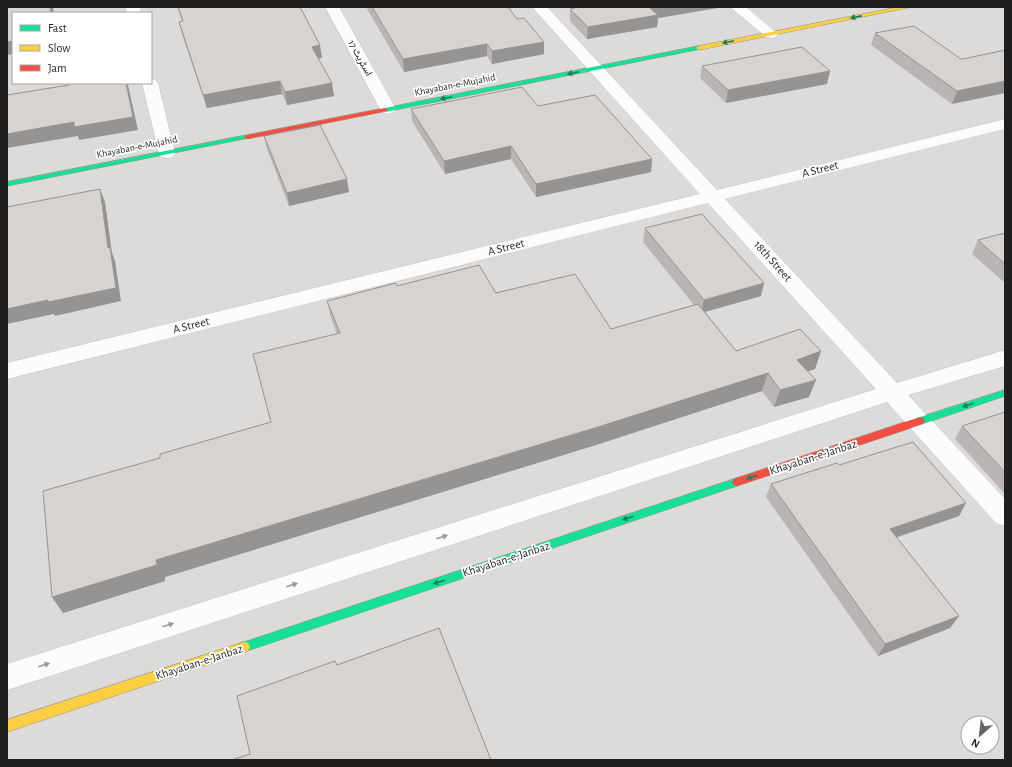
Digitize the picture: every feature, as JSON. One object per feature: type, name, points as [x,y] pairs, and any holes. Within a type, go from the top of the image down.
[{"type":"main road","name":"Khayaban-e-Mujahid","points":[[7,184],[908,7]]},
{"type":"main road","name":"Khayaban-e-Janbaz","points":[[7,726],[1005,393]]},
{"type":"street","name":"اسٹریٹ 17","points":[[332,7],[388,109]]},
{"type":"street","name":"18th Street","points":[[539,7],[1005,516]]},
{"type":"street","points":[[737,7],[771,34]]},
{"type":"street","points":[[150,84],[167,153]]},
{"type":"street","name":"A Street","points":[[7,371],[1005,124]]},
{"type":"street","points":[[7,677],[892,392],[1005,358]]},
{"type":"shaded area","points":[[7,7],[1005,7],[1005,760],[7,760]]},
{"type":"building","points":[[7,7],[50,7],[51,12],[12,12],[12,41],[7,42]]},
{"type":"building","points":[[178,7],[300,7],[320,45],[312,47],[332,83],[285,92],[280,81],[203,95],[179,22],[183,21]]},
{"type":"building","points":[[372,7],[508,7],[517,19],[524,18],[544,42],[492,51],[487,44],[403,59]]},
{"type":"building","points":[[579,7],[654,7],[650,8],[658,15],[588,27],[570,9]]},
{"type":"building","points":[[914,26],[961,59],[1005,50],[1005,81],[957,91],[875,33]]},
{"type":"building","points":[[802,47],[830,71],[728,90],[702,66]]},
{"type":"building","points":[[126,84],[133,117],[74,127],[74,122],[7,134],[7,95],[69,85]]},
{"type":"building","points":[[522,87],[538,106],[595,95],[652,159],[536,184],[511,146],[444,161],[411,109]]},
{"type":"building","points":[[320,125],[347,179],[287,193],[264,136]]},
{"type":"building","points":[[100,189],[108,248],[110,247],[116,288],[7,309],[7,207]]},
{"type":"building","points":[[702,214],[764,283],[704,300],[645,228]]},
{"type":"building","points":[[1005,233],[1005,264],[978,240]]},
{"type":"building","points":[[479,265],[496,293],[575,274],[611,329],[698,304],[736,351],[800,329],[821,351],[797,360],[816,380],[780,390],[768,373],[598,427],[156,560],[157,565],[52,597],[43,491],[160,458],[160,454],[271,422],[253,354],[340,333],[327,301],[396,283],[397,286]]},
{"type":"building","points":[[1005,412],[1005,472],[962,426]]},
{"type":"building","points":[[913,442],[966,503],[890,529],[959,616],[885,644],[771,484],[837,463],[839,465]]},
{"type":"building","points":[[439,628],[491,760],[231,760],[250,754],[237,696],[335,661],[337,665]]},
{"type":"traffic: fast","points":[[385,110],[699,48]]},
{"type":"traffic: fast","points":[[7,184],[247,137]]},
{"type":"traffic: fast","points":[[920,421],[1005,393]]},
{"type":"traffic: fast","points":[[244,647],[737,482]]},
{"type":"traffic: slow","points":[[699,48],[908,7]]},
{"type":"traffic: slow","points":[[7,726],[244,647]]},
{"type":"traffic: jam","points":[[247,137],[385,110]]},
{"type":"traffic: jam","points":[[737,482],[920,421]]}]
